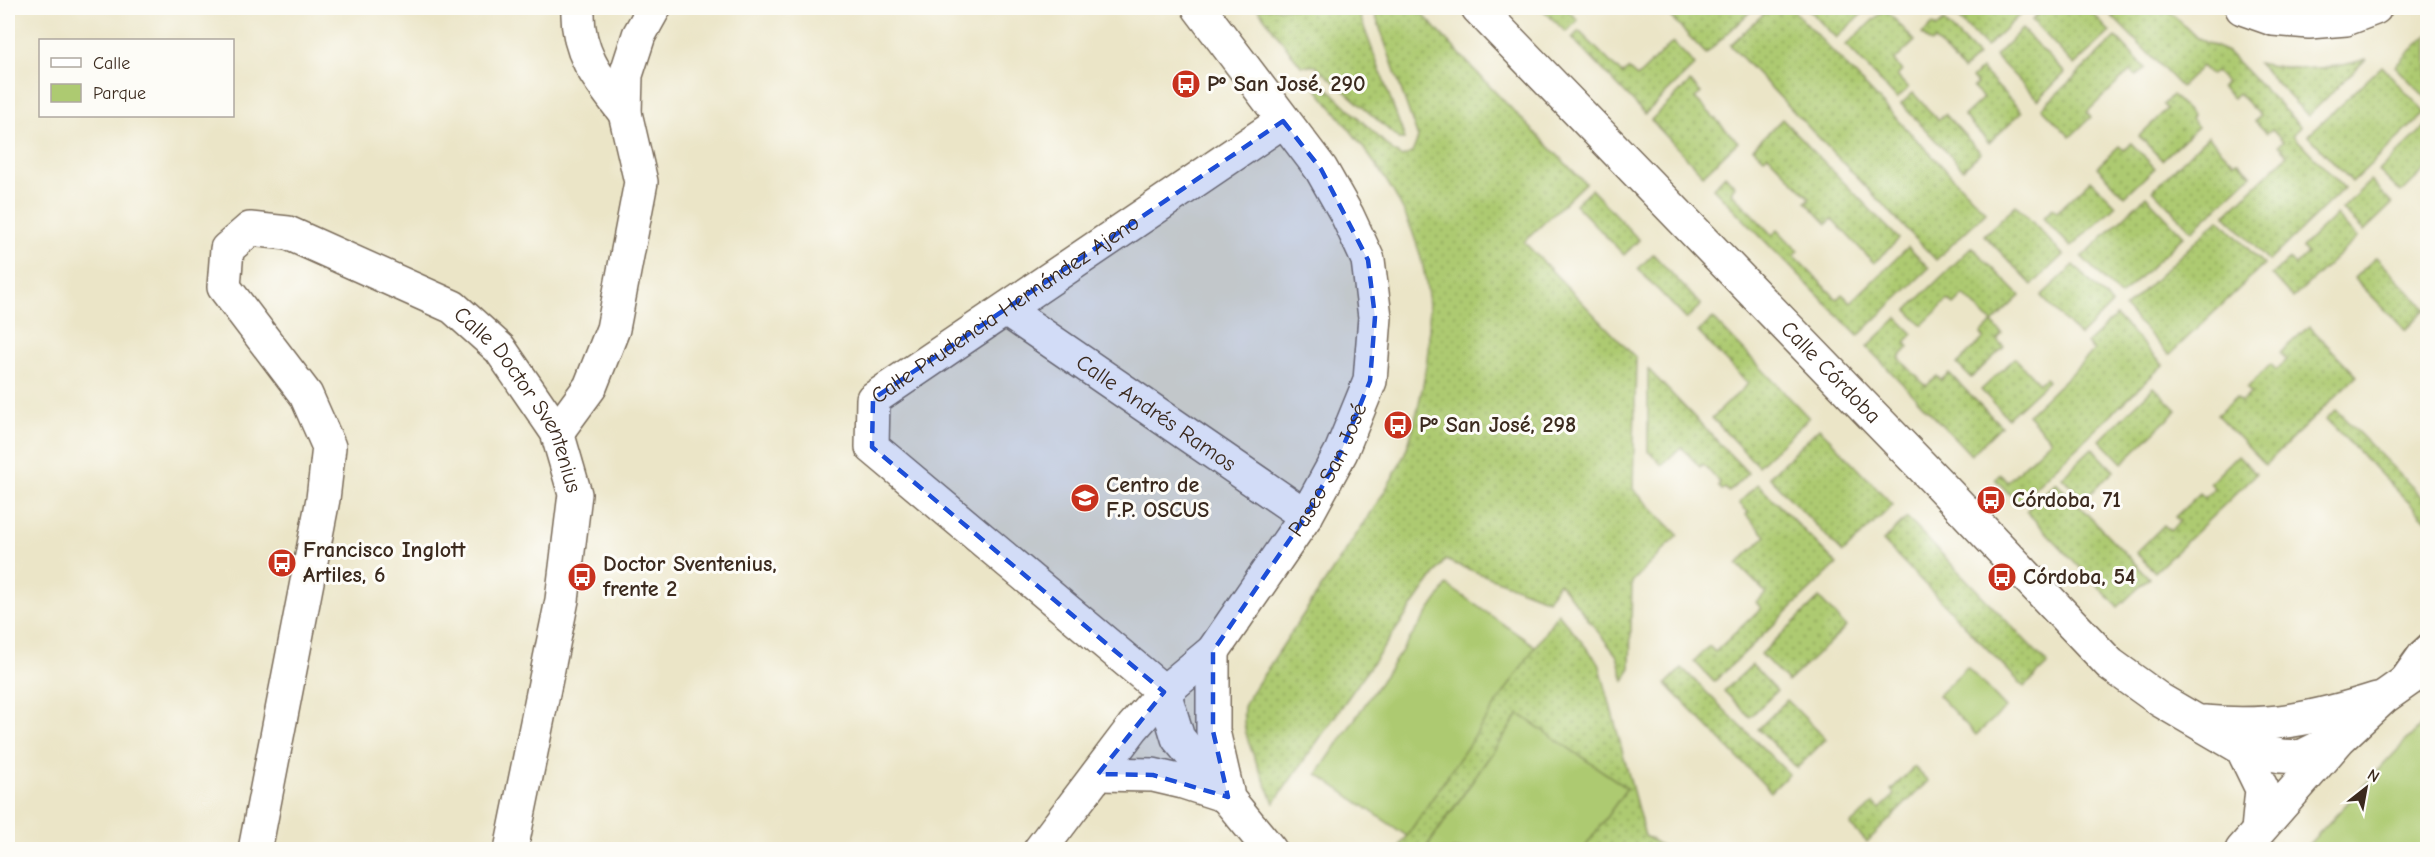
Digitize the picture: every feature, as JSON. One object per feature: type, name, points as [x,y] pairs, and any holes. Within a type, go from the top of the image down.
[{"type":"street","points":[[578,8],[577,27],[594,75],[625,113]]},
{"type":"street","points":[[557,432],[590,387],[613,329],[641,182],[625,113],[626,75],[639,35],[654,8]]},
{"type":"street","name":"Paseo San José","points":[[1040,849],[1133,727],[1164,692],[1213,651],[1306,516],[1341,452],[1370,381],[1375,316],[1368,260],[1322,169],[1283,121],[1199,8]]},
{"type":"street","name":"Calle Córdoba","points":[[1478,8],[2110,664],[2160,700],[2241,748],[2281,756],[2300,770]]},
{"type":"street","points":[[2242,8],[2273,19],[2309,22],[2346,19],[2375,8]]},
{"type":"street","name":"Calle Prudencia Hernández Ajeno","points":[[1164,692],[872,447],[873,399],[1283,121]]},
{"type":"street","name":"Calle Doctor Sventenius","points":[[255,849],[322,499],[328,447],[306,395],[224,287],[227,249],[250,229],[288,233],[453,307],[500,349],[557,432],[575,494],[561,600],[511,849]]},
{"type":"street","name":"Calle Andrés Ramos","points":[[1006,310],[1306,516]]},
{"type":"street","points":[[1213,651],[1213,731],[1228,797]]},
{"type":"street","points":[[2250,840],[2300,770],[2340,738],[2384,697],[2427,666]]},
{"type":"street","points":[[1164,692],[1178,738],[1270,849]]},
{"type":"street","name":"Calle Córdoba","points":[[2197,721],[2264,725],[2326,715],[2384,697]]},
{"type":"street","name":"Calle Córdoba","points":[[2264,725],[2292,736],[2299,742],[2300,770]]},
{"type":"street","points":[[2241,748],[2262,789],[2250,840]]},
{"type":"street","points":[[1098,774],[1153,775],[1228,797]]},
{"type":"lane","points":[[2384,697],[2417,651],[2427,641]]},
{"type":"highlighted area","points":[[1283,121],[1321,169],[1368,260],[1375,317],[1370,381],[1341,452],[1306,516],[1213,651],[1213,731],[1228,797],[1153,775],[1098,774],[1164,692],[872,447],[873,399]]},
{"type":"green space","points":[[1257,8],[1357,8],[1405,139],[1399,139],[1316,66],[1301,66]]},
{"type":"green space","points":[[1373,8],[1417,8],[1497,94],[1585,183],[1524,242],[1636,358],[1633,489],[1678,535],[1632,582],[1630,669],[1624,681],[1617,656],[1559,582],[1548,600],[1445,560],[1274,803],[1248,740],[1245,727],[1245,703],[1391,481],[1406,449],[1425,376],[1428,349],[1428,296],[1417,244],[1394,193],[1375,164],[1310,81],[1312,77],[1316,77],[1393,151],[1402,157],[1412,153],[1418,138]]},
{"type":"green space","points":[[1541,8],[1558,10],[1565,8],[1578,20],[1566,32]]},
{"type":"green space","points":[[1662,8],[1754,8],[1706,54]]},
{"type":"green space","points":[[1770,8],[1791,8],[1986,212],[1936,260],[1730,45]]},
{"type":"green space","points":[[1807,8],[1868,8],[1836,38]]},
{"type":"green space","points":[[1959,8],[2027,8],[1986,47],[1953,13]]},
{"type":"green space","points":[[2044,8],[2088,8],[2110,32],[2074,65],[2032,20]]},
{"type":"green space","points":[[2104,8],[2166,8],[2198,39],[2228,52],[2301,127],[2293,135],[2344,188],[2269,261],[2225,215],[2287,155],[2278,145],[2283,141],[2272,129],[2267,133],[2255,121],[2260,116],[2238,93],[2233,98],[2221,87],[2226,82],[2215,71],[2211,75],[2202,66],[2181,87]]},
{"type":"green space","points":[[1885,9],[1915,41],[1894,61],[1902,71],[1897,76],[1908,88],[1897,99],[1846,45]]},
{"type":"green space","points":[[1944,21],[1978,56],[1963,70],[1935,40],[1931,43],[1922,34],[1933,24],[1937,27]]},
{"type":"green space","points":[[2022,29],[2065,73],[2038,100],[1995,56]]},
{"type":"green space","points":[[1579,31],[1622,74],[1628,69],[1637,77],[1673,42],[1695,65],[1645,114],[1572,38]]},
{"type":"green space","points":[[2427,35],[2427,99],[2395,66]]},
{"type":"green space","points":[[2116,37],[2145,68],[2136,76],[2130,71],[2087,112],[2091,117],[2070,137],[2042,108]]},
{"type":"green space","points":[[2366,59],[2308,116],[2258,63],[2285,67],[2326,68]]},
{"type":"green space","points":[[2382,66],[2425,113],[2352,182],[2308,135]]},
{"type":"green space","points":[[1981,69],[2022,112],[1989,143],[1964,116],[1983,98],[1973,88],[1977,84],[1972,78]]},
{"type":"green space","points":[[1690,82],[1701,93],[1695,98],[1738,142],[1703,175],[1651,120]]},
{"type":"green space","points":[[1913,93],[1938,120],[1945,114],[1981,153],[1963,169],[1901,104]]},
{"type":"green space","points":[[2172,95],[2193,116],[2191,119],[2198,127],[2162,160],[2139,136],[2167,109],[2163,105]]},
{"type":"green space","points":[[1782,119],[1899,239],[1874,263],[1832,219],[1827,224],[1806,202],[1810,198],[1768,155],[1764,158],[1753,148]]},
{"type":"green space","points":[[2427,125],[2427,168],[2401,193],[2379,171]]},
{"type":"green space","points":[[2208,136],[2234,163],[2238,161],[2252,175],[2192,231],[2153,190]]},
{"type":"green space","points":[[2131,143],[2155,168],[2125,196],[2097,167],[2119,146],[2124,150]]},
{"type":"green space","points":[[1725,175],[1735,186],[1731,192],[1772,235],[1778,230],[1798,251],[1794,256],[1837,299],[1842,294],[1851,302],[1908,247],[1929,268],[1858,336],[1713,188]]},
{"type":"green space","points":[[2091,180],[2116,205],[2071,247],[2043,218],[2053,208],[2057,212]]},
{"type":"green space","points":[[2370,181],[2392,204],[2364,231],[2342,209]]},
{"type":"green space","points":[[1591,189],[1639,240],[1624,255],[1575,204]]},
{"type":"green space","points":[[2146,196],[2184,236],[2120,296],[2082,257]]},
{"type":"green space","points":[[2016,205],[2063,255],[2032,285],[1984,235]]},
{"type":"green space","points":[[2336,215],[2357,238],[2293,298],[2272,275],[2289,259],[2295,265],[2307,253],[2302,247]]},
{"type":"green space","points":[[2219,219],[2264,265],[2169,355],[2125,308]]},
{"type":"green space","points":[[1972,247],[2020,296],[1992,323],[1964,295],[1954,305],[1948,300],[1922,325],[1907,310]]},
{"type":"green space","points":[[1653,254],[1701,305],[1686,319],[1638,269]]},
{"type":"green space","points":[[2376,257],[2426,309],[2405,330],[2354,278]]},
{"type":"green space","points":[[2074,265],[2112,304],[2080,336],[2041,296]]},
{"type":"green space","points":[[2116,316],[2163,365],[2018,503],[1995,479],[2000,474],[2007,482],[2051,440],[2028,415],[2094,351],[2087,343]]},
{"type":"green space","points":[[1713,318],[1809,418],[1758,466],[1712,418],[1748,384],[1698,332]]},
{"type":"green space","points":[[1897,318],[1913,334],[1905,342],[1909,347],[1899,358],[1926,386],[1937,376],[1941,380],[1949,373],[2001,426],[1971,455],[1867,347]]},
{"type":"green space","points":[[1992,323],[2002,334],[1997,340],[2004,347],[1971,378],[1957,364],[1984,338],[1981,334]]},
{"type":"green space","points":[[2309,326],[2357,376],[2265,465],[2217,415],[2236,397],[2241,402],[2251,393],[2247,388],[2271,364],[2276,370],[2287,360],[2280,353]]},
{"type":"green space","points":[[2015,358],[2039,383],[2045,378],[2048,381],[2008,418],[1981,390]]},
{"type":"green space","points":[[1648,369],[1748,473],[1729,492],[1725,488],[1722,490],[1718,486],[1720,483],[1703,464],[1700,467],[1681,447],[1662,465],[1648,451]]},
{"type":"green space","points":[[2154,387],[2177,410],[2122,463],[2100,440]]},
{"type":"green space","points":[[2336,410],[2427,502],[2427,521],[2326,419]]},
{"type":"green space","points":[[1819,428],[1893,505],[1843,553],[1769,477]]},
{"type":"green space","points":[[2092,448],[2114,471],[2084,499],[2062,477]]},
{"type":"green space","points":[[2238,455],[2256,474],[2155,572],[2136,553],[2164,525],[2170,531],[2180,521],[2175,517],[2200,493],[2205,498],[2215,488],[2210,483]]},
{"type":"green space","points":[[2056,482],[2149,578],[2118,607],[2026,511]]},
{"type":"green space","points":[[1758,484],[1837,564],[1714,682],[1694,661],[1709,646],[1715,652],[1761,608],[1756,602],[1766,593],[1737,564],[1766,536],[1746,515],[1748,512],[1739,503]]},
{"type":"green space","points":[[1907,518],[2048,664],[2024,687],[1883,541]]},
{"type":"green space","points":[[1447,585],[1536,647],[1407,836],[1317,774]]},
{"type":"green space","points":[[1819,598],[1846,627],[1788,682],[1761,654]]},
{"type":"green space","points":[[1558,613],[1599,663],[1645,836],[1667,849],[1584,849],[1627,788],[1519,714],[1425,849],[1398,849]]},
{"type":"green space","points":[[1752,665],[1777,691],[1750,717],[1724,691]]},
{"type":"green space","points":[[1967,667],[2006,708],[1976,735],[1938,695]]},
{"type":"green space","points":[[1682,668],[1789,774],[1771,792],[1666,684]]},
{"type":"green space","points":[[1787,700],[1826,739],[1797,768],[1758,729]]},
{"type":"green space","points":[[1519,714],[1627,788],[1584,849],[1425,850]]},
{"type":"green space","points":[[2427,719],[2427,849],[2304,849]]},
{"type":"green space","points":[[1914,767],[1928,781],[1867,842],[1850,825],[1874,803],[1880,809],[1895,795],[1891,790]]},
{"type":"place","name":"Pº San José, 290","points":[[1186,84]]},
{"type":"place","name":"Pº San José, 298","points":[[1398,425]]},
{"type":"place","name":"Centro de F.P. OSCUS","points":[[1085,498]]},
{"type":"place","name":"Córdoba, 71","points":[[1991,500]]},
{"type":"place","name":"Francisco Inglott Artiles, 6","points":[[282,563]]},
{"type":"place","name":"Doctor Sventenius, frente 2","points":[[582,577]]},
{"type":"place","name":"Córdoba, 54","points":[[2002,577]]}]
